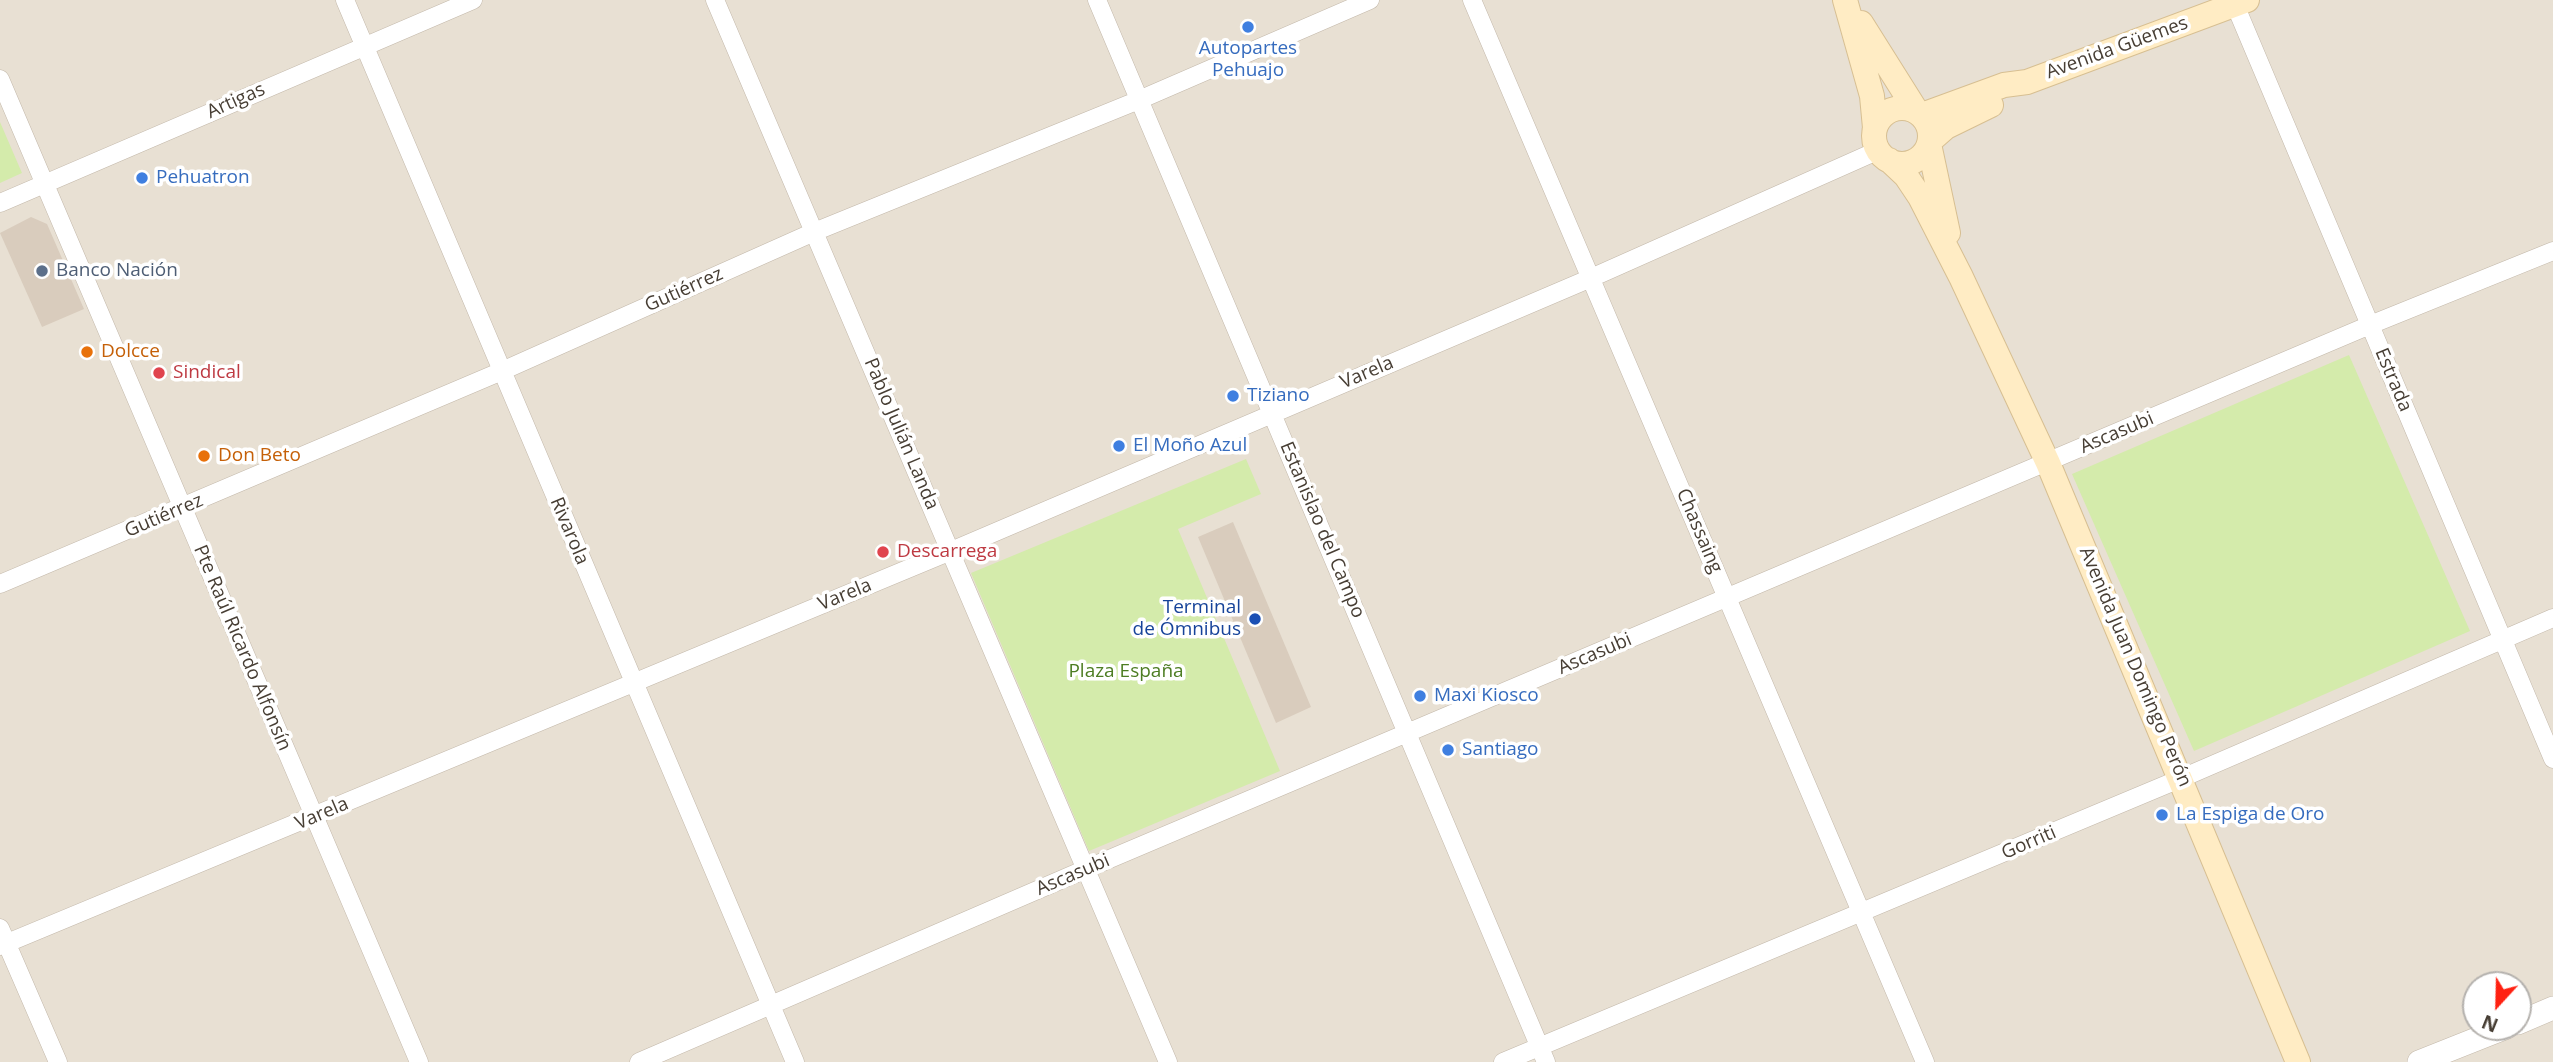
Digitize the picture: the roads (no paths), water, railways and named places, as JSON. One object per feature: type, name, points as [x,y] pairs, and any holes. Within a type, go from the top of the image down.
[{"type":"main road","points":[[1846,0],[1900,89],[1928,123],[1930,143],[1914,161],[1897,163],[1881,146],[1872,96],[1846,0]]},
{"type":"main road","name":"Avenida Güemes","points":[[1919,114],[2004,85],[2027,82],[2238,2]]},
{"type":"main road","name":"Avenida Güemes","points":[[1930,143],[1946,127],[2008,96],[2027,82]]},
{"type":"main road","points":[[1881,146],[1886,112],[1895,108],[1919,114]]},
{"type":"main road","name":"Avenida Juan Domingo Perón","points":[[1930,143],[1945,225],[1961,277]]},
{"type":"main road","name":"Avenida Juan Domingo Perón","points":[[1881,146],[1920,197],[1961,277],[2048,463],[2182,778],[2298,1062]]},
{"type":"street","name":"Rivarola","points":[[345,0],[795,1062]]},
{"type":"street","name":"Artigas","points":[[0,203],[473,0]]},
{"type":"street","name":"Pablo Julián Landa","points":[[715,0],[1168,1062]]},
{"type":"street","name":"Estanislao del Campo","points":[[1097,0],[1542,1054]]},
{"type":"street","name":"Gutiérrez","points":[[0,584],[502,371],[814,232],[1139,100],[1370,0]]},
{"type":"street","name":"Chassaing","points":[[1472,0],[1925,1062]]},
{"type":"street","name":"Estrada","points":[[2238,2],[2370,325],[2553,759]]},
{"type":"street","name":"Pte Raúl Ricardo Alfonsín","points":[[0,79],[419,1062]]},
{"type":"street","name":"Varela","points":[[2,939],[314,818],[951,551],[1591,278],[1881,146]]},
{"type":"street","name":"Ascasubi","points":[[639,1062],[770,1003],[1727,597],[2370,325],[2553,251]]},
{"type":"street","name":"Gorriti","points":[[1503,1062],[1542,1054],[1862,913],[2553,618]]},
{"type":"street","points":[[2,939],[58,1062]]},
{"type":"street","points":[[2532,1017],[2553,1009]]},
{"type":"street","points":[[2419,1062],[2472,1041]]},
{"type":"place","name":"Autopartes Pehuajo","points":[[1248,27]]},
{"type":"place","name":"Pehuatron","points":[[142,178]]},
{"type":"place","name":"Banco Nación","points":[[42,271]]},
{"type":"place","name":"Dolcce","points":[[87,352]]},
{"type":"place","name":"Sindical","points":[[159,373]]},
{"type":"place","name":"Tiziano","points":[[1233,396]]},
{"type":"place","name":"El Moño Azul","points":[[1119,446]]},
{"type":"place","name":"Don Beto","points":[[204,456]]},
{"type":"place","name":"Descarrega","points":[[883,552]]},
{"type":"place","name":"Terminal de Ómnibus","points":[[1255,619]]},
{"type":"place","name":"Maxi Kiosco","points":[[1420,696]]},
{"type":"place","name":"Santiago","points":[[1448,750]]},
{"type":"place","name":"La Espiga de Oro","points":[[2162,815]]},
{"type":"park label","name":"Plaza España","points":[[1126,672]]}]
